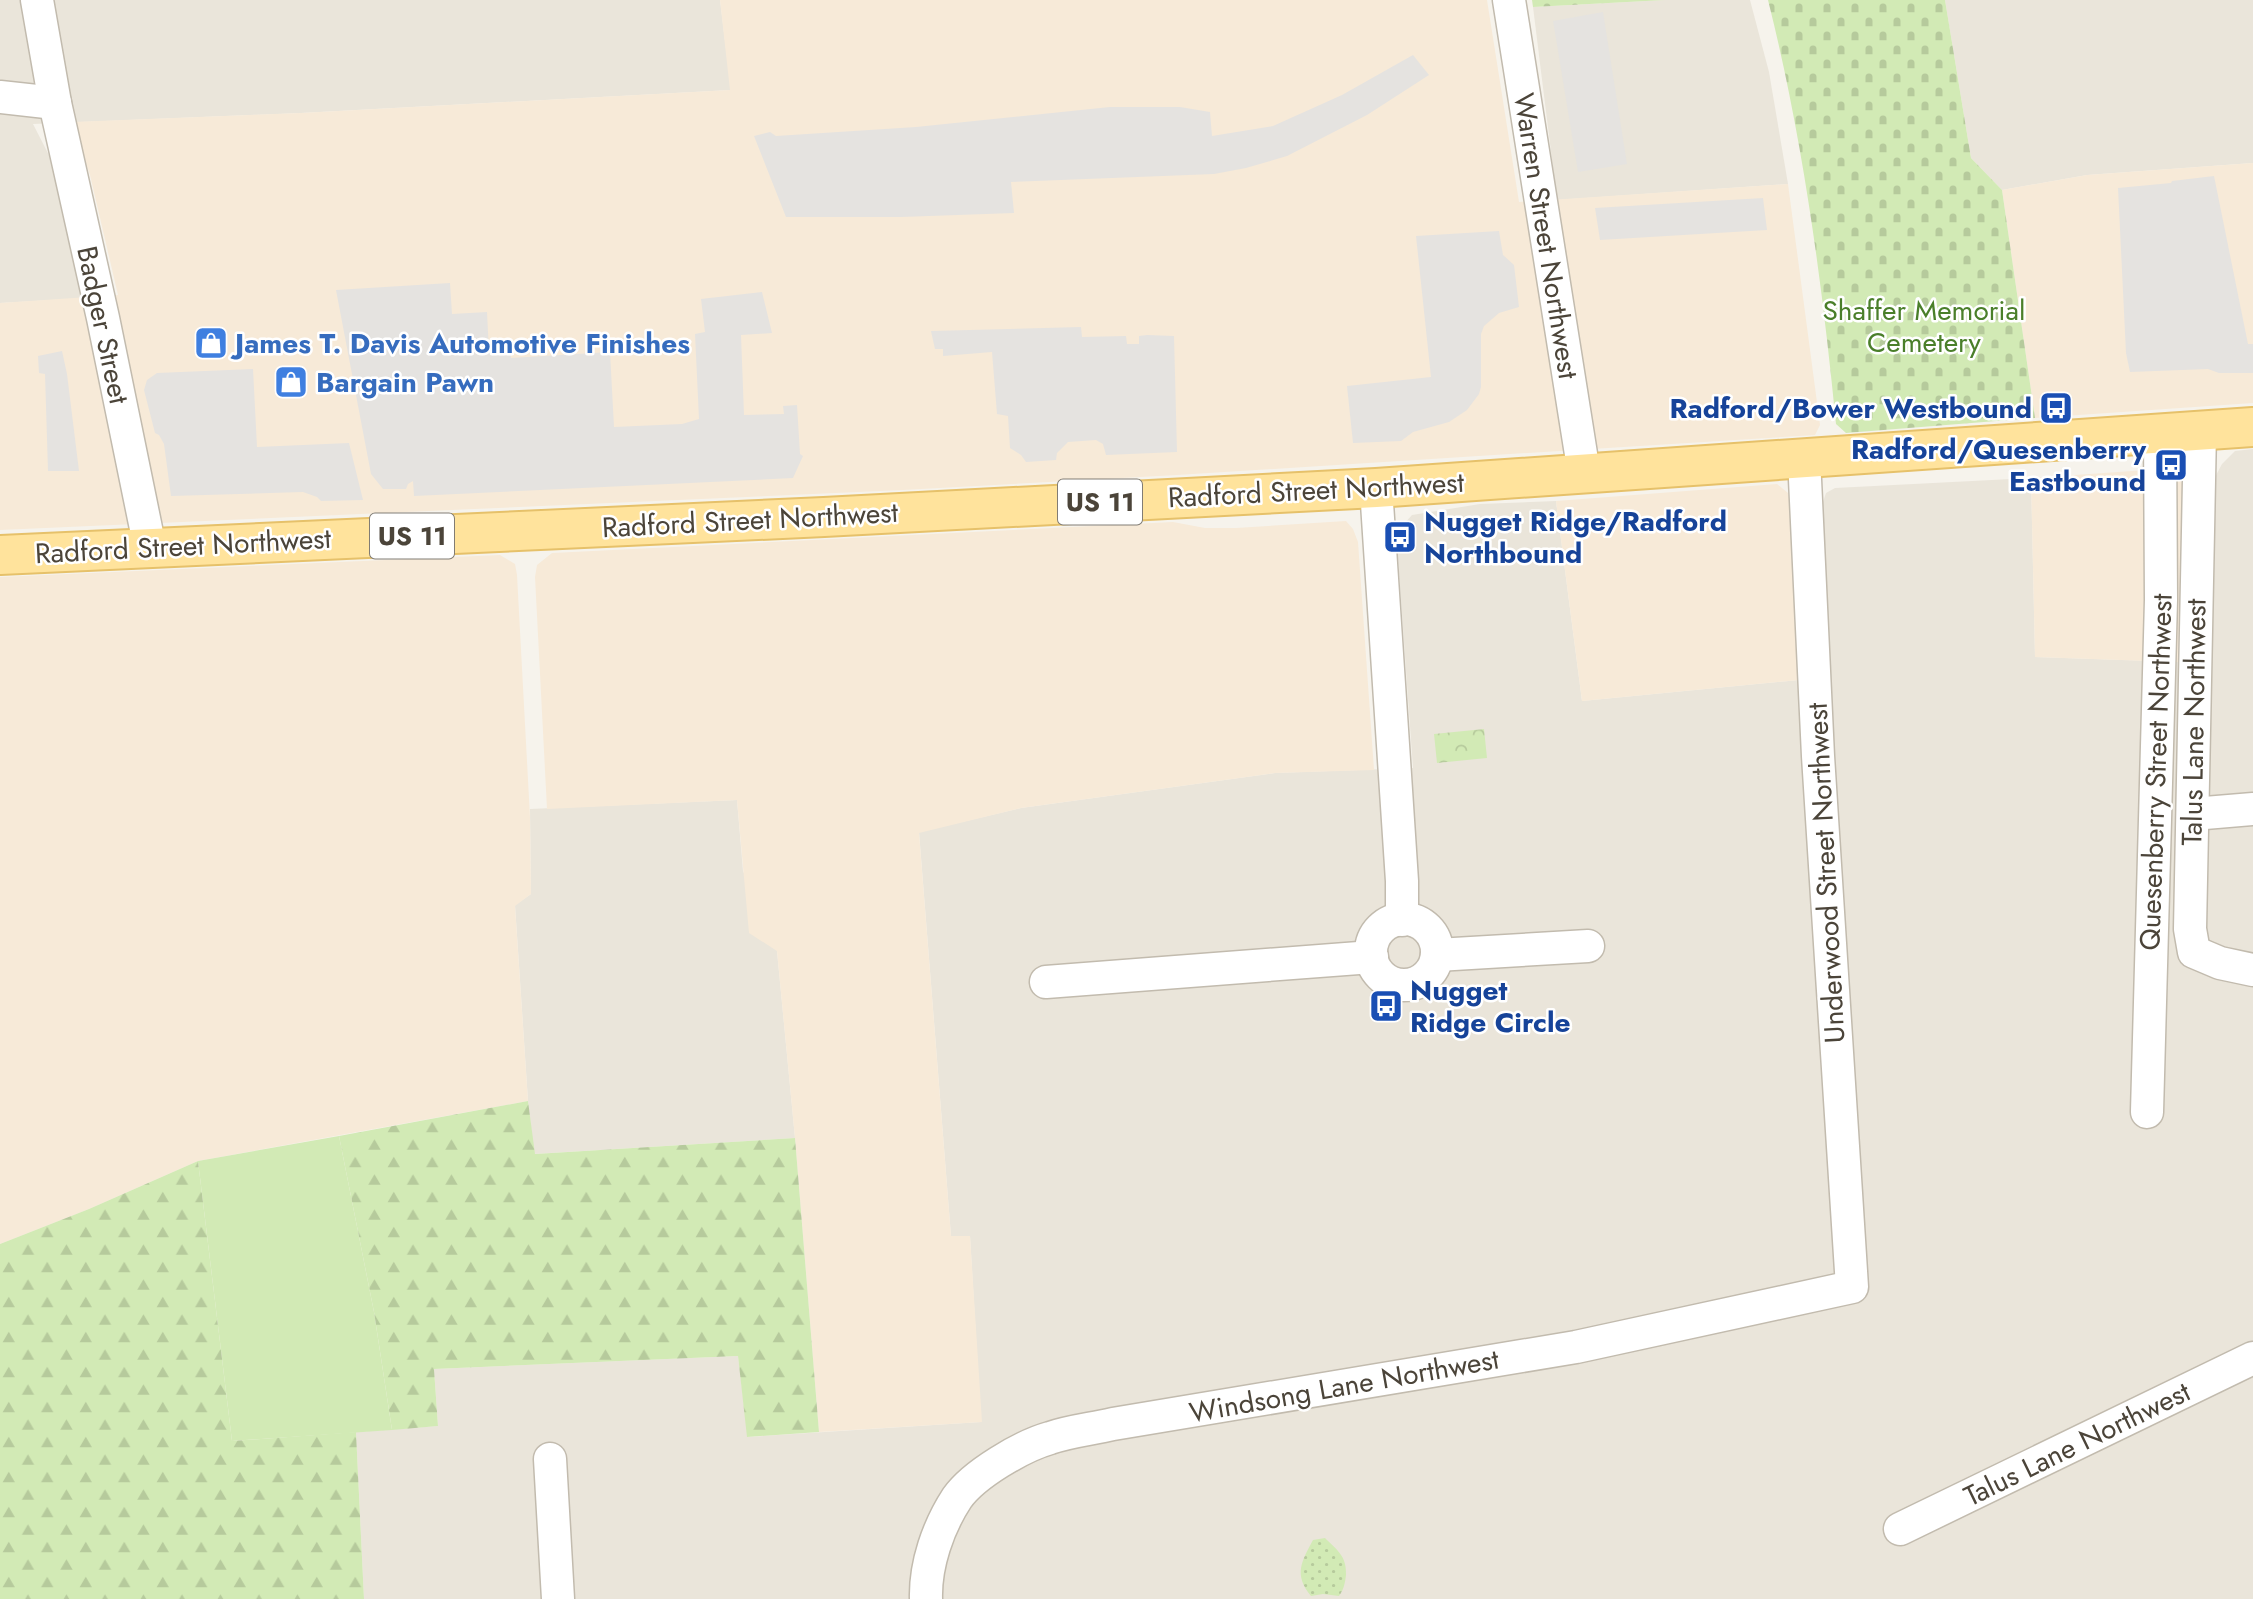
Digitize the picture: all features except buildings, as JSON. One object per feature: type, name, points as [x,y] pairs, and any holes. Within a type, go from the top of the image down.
[{"type":"main road","name":"Radford Street Northwest","points":[[0,555],[810,518],[1376,488],[2253,427]]},
{"type":"street","name":"Badger Street","points":[[37,0],[55,103],[150,548]]},
{"type":"street","name":"Warren Street Northwest","points":[[1509,0],[1584,473]]},
{"type":"street","points":[[0,97],[55,103]]},
{"type":"street","name":"Talus Lane Northwest","points":[[2200,431],[2190,929],[2194,951],[2220,963],[2253,970]]},
{"type":"street","name":"Quesenberry Street Northwest","points":[[2147,1112],[2161,600],[2160,433]]},
{"type":"street","name":"Underwood Street Northwest","points":[[1804,458],[1818,755],[1852,1287]]},
{"type":"street","points":[[1376,488],[1402,881],[1402,919]]},
{"type":"street","points":[[2193,814],[2253,809]]},
{"type":"street","points":[[1402,919],[1423,926],[1436,944],[1437,955],[1435,965],[1421,981],[1400,985],[1381,976],[1372,957],[1372,946],[1382,928],[1402,919]]},
{"type":"street","points":[[1437,955],[1588,946]]},
{"type":"street","points":[[1046,982],[1372,957]]},
{"type":"street","name":"Windsong Lane Northwest","points":[[926,1599],[926,1584],[937,1535],[958,1496],[997,1463],[1049,1438],[1113,1424],[1576,1347],[1852,1287]]},
{"type":"street","name":"Talus Lane Northwest","points":[[1900,1529],[2253,1359]]},
{"type":"street","points":[[550,1459],[558,1599]]},
{"type":"shaded area","points":[[0,0],[720,0],[731,90],[33,124],[53,163],[87,298],[0,303]]},
{"type":"shaded area","points":[[720,0],[1487,0],[1519,202],[1788,184],[1820,425],[1815,435],[1177,475],[903,490],[0,530],[0,303],[118,295],[90,175],[72,122],[301,113],[730,90]]},
{"type":"shaded area","points":[[1665,0],[1750,0],[1769,72],[1788,184],[1557,200],[1533,7]]},
{"type":"shaded area","points":[[1945,0],[2253,0],[2253,163],[2087,175],[2002,190],[1971,158]]},
{"type":"shaded area","points":[[1603,12],[1627,164],[1578,172],[1553,21]]},
{"type":"shaded area","points":[[1413,55],[1429,75],[1367,115],[1287,156],[1214,174],[1011,182],[1014,213],[786,217],[754,136],[770,132],[776,136],[916,127],[1110,107],[1180,107],[1210,112],[1212,136],[1273,126],[1342,95]]},
{"type":"shaded area","points":[[2253,163],[2253,403],[2035,418],[2002,190],[2087,175]]},
{"type":"shaded area","points":[[2214,176],[2248,344],[2253,344],[2253,373],[2219,373],[2208,369],[2130,372],[2126,353],[2118,188]]},
{"type":"shaded area","points":[[1763,198],[1767,230],[1600,240],[1595,208]]},
{"type":"shaded area","points":[[1499,231],[1503,255],[1514,265],[1519,307],[1499,313],[1484,326],[1481,334],[1479,394],[1467,410],[1449,422],[1413,432],[1401,441],[1353,443],[1347,386],[1431,377],[1416,236]]},
{"type":"shaded area","points":[[450,283],[452,314],[487,312],[489,352],[510,351],[511,358],[610,352],[614,427],[682,424],[699,419],[695,334],[705,332],[701,299],[762,292],[772,333],[741,335],[744,415],[784,414],[783,406],[797,405],[800,454],[803,456],[793,478],[414,496],[413,481],[406,489],[383,489],[371,474],[336,290]]},
{"type":"shaded area","points":[[1081,327],[1082,337],[1126,336],[1127,344],[1139,344],[1139,336],[1174,336],[1177,452],[1106,455],[1103,444],[1096,440],[1068,442],[1057,453],[1056,460],[1026,462],[1010,448],[1008,416],[997,414],[992,352],[943,356],[943,349],[935,349],[931,331]]},
{"type":"shaded area","points":[[62,351],[79,471],[48,471],[45,374],[39,373],[38,356]]},
{"type":"shaded area","points":[[253,369],[257,447],[349,443],[363,500],[321,501],[303,492],[171,496],[164,444],[155,433],[144,390],[147,380],[157,373]]},
{"type":"shaded area","points":[[2253,449],[2253,1599],[364,1599],[356,1432],[438,1426],[434,1369],[738,1356],[748,1437],[981,1422],[970,1236],[951,1236],[919,832],[1021,808],[1275,773],[1413,768],[1397,544],[1403,525],[1412,515],[1480,504],[1556,501],[1582,701],[1799,680],[1822,505],[1826,493],[1835,488],[2031,478],[2035,657],[2210,663],[2214,479],[2222,464],[2235,451]]},
{"type":"shaded area","points":[[2175,468],[2183,485],[2178,662],[2035,657],[2031,478]]},
{"type":"shaded area","points":[[1777,484],[1788,493],[1791,501],[1799,680],[1582,701],[1556,501]]},
{"type":"shaded area","points":[[1346,521],[1353,529],[1358,542],[1374,770],[1275,773],[1021,808],[919,833],[951,1236],[970,1236],[982,1422],[819,1432],[777,951],[749,933],[737,800],[547,809],[535,577],[537,565],[552,553],[1173,522],[1205,528],[1236,528]]},
{"type":"shaded area","points":[[500,555],[515,564],[517,575],[530,817],[531,894],[515,906],[528,1101],[198,1161],[89,1209],[0,1244],[0,577]]},
{"type":"shaded area","points":[[737,800],[743,871],[777,951],[795,1138],[534,1154],[515,905],[531,894],[530,809]]},
{"type":"green space","points":[[1532,0],[1665,0],[1533,7]]},
{"type":"green space","name":"Shaffer Memorial Cemetery","points":[[1768,0],[1945,0],[1971,158],[2002,190],[2035,418],[1846,433],[1836,424],[1810,211]]},
{"type":"green space","points":[[1484,729],[1487,758],[1437,763],[1434,734]]},
{"type":"green space","points":[[528,1101],[535,1154],[795,1138],[819,1432],[747,1437],[738,1356],[434,1369],[438,1426],[392,1430],[374,1312],[339,1136]]},
{"type":"green space","points":[[339,1136],[374,1312],[392,1430],[232,1441],[198,1161]]},
{"type":"green space","points":[[198,1161],[232,1441],[356,1432],[364,1599],[0,1599],[0,1244],[89,1209]]},
{"type":"green space","points":[[1325,1538],[1343,1558],[1346,1568],[1345,1583],[1339,1596],[1311,1596],[1302,1581],[1301,1568],[1313,1540]]},
{"type":"place","name":"James T. Davis Automotive Finishes","points":[[211,343]]},
{"type":"place","name":"Bargain Pawn","points":[[291,382]]},
{"type":"place","name":"Radford/Bower Westbound","points":[[2056,408]]},
{"type":"place","name":"Radford/Quesenberry Eastbound","points":[[2171,465]]},
{"type":"place","name":"Nugget Ridge/Radford Northbound","points":[[1400,537]]},
{"type":"place","name":"Nugget Ridge Circle","points":[[1386,1006]]}]
